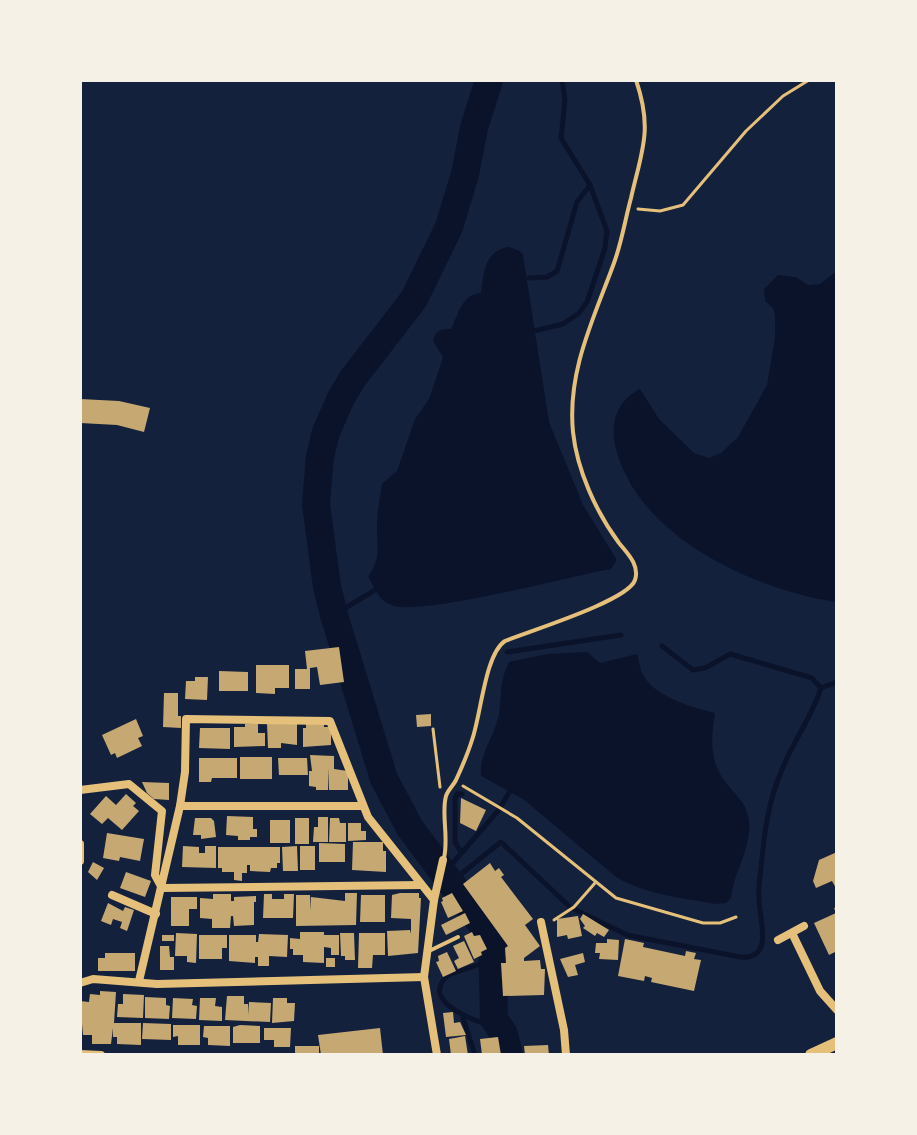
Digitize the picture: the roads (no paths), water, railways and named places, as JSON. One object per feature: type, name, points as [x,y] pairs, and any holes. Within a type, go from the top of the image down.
[{"type":"main road","points":[[811,1055],[837,1043]]},
{"type":"street","points":[[139,981],[180,806],[185,772],[186,719],[330,721],[368,817],[434,900]]},
{"type":"street","points":[[80,790],[129,784],[162,811],[155,875],[162,888]]},
{"type":"street","points":[[180,806],[363,806]]},
{"type":"street","points":[[80,844],[80,861]]},
{"type":"street","points":[[437,1055],[424,977],[434,900],[443,860]]},
{"type":"street","points":[[162,888],[421,885]]},
{"type":"street","points":[[112,895],[156,914]]},
{"type":"street","points":[[542,925],[564,1030],[566,1055]]},
{"type":"street","points":[[778,940],[804,926]]},
{"type":"street","points":[[792,933],[820,991],[837,1010]]},
{"type":"street","points":[[80,983],[93,979],[157,984],[424,977]]},
{"type":"street","points":[[80,1054],[101,1055]]},
{"type":"lane","points":[[443,860],[447,841],[448,791],[455,782],[479,717],[490,664],[500,644],[589,610],[634,584],[636,574],[633,561],[605,523],[588,485],[578,457],[572,417],[584,340],[618,252],[642,160],[645,110],[636,80]]},
{"type":"lane","points":[[427,952],[458,937]]},
{"type":"water","points":[[509,247],[523,255],[549,422],[583,505],[617,560],[611,569],[462,601],[407,607],[391,605],[380,597],[368,576],[377,557],[382,484],[397,471],[415,419],[429,399],[443,357],[433,341],[437,332],[451,329],[465,301],[481,293],[490,258]]},
{"type":"water","points":[[837,271],[837,602],[804,596],[735,571],[702,553],[672,531],[646,506],[627,477],[615,445],[614,428],[621,405],[640,389],[659,419],[694,453],[709,458],[721,453],[738,437],[767,385],[775,337],[775,315],[773,308],[765,301],[764,289],[778,275],[796,277],[808,285],[820,284]]},
{"type":"water","points":[[587,652],[600,663],[637,654],[642,673],[655,689],[674,700],[715,713],[714,759],[721,776],[743,804],[749,820],[745,850],[731,898],[726,903],[665,895],[616,877],[523,799],[481,776],[482,760],[499,714],[502,682],[509,662],[547,654]]},
{"type":"waterway","points":[[489,80],[449,227],[414,299],[341,398],[326,432],[320,456],[316,504],[327,587],[384,779],[410,828],[492,938],[494,1019],[504,1034],[509,1055]]},
{"type":"waterway","points":[[534,331],[563,324],[579,313],[587,302],[605,248],[607,231],[590,185],[561,138],[565,100],[562,80]]},
{"type":"waterway","points":[[529,278],[547,277],[557,271],[577,202],[590,185]]},
{"type":"waterway","points":[[334,615],[375,590]]},
{"type":"waterway","points":[[507,652],[621,635]]},
{"type":"waterway","points":[[574,909],[627,935],[740,957],[751,956],[758,952],[761,945],[759,887],[770,807],[786,761],[821,688],[812,678],[730,654],[705,668],[693,670],[662,646]]},
{"type":"waterway","points":[[821,688],[837,682]]},
{"type":"waterway","points":[[445,872],[498,811],[510,791]]},
{"type":"waterway","points":[[461,852],[455,842],[455,799],[457,794],[462,794]]},
{"type":"waterway","points":[[451,882],[501,842],[569,906]]},
{"type":"waterway","points":[[492,960],[448,975],[440,985],[441,995],[447,1004],[469,1018],[502,1030]]},
{"type":"waterway","points":[[463,1018],[475,1055]]}]
